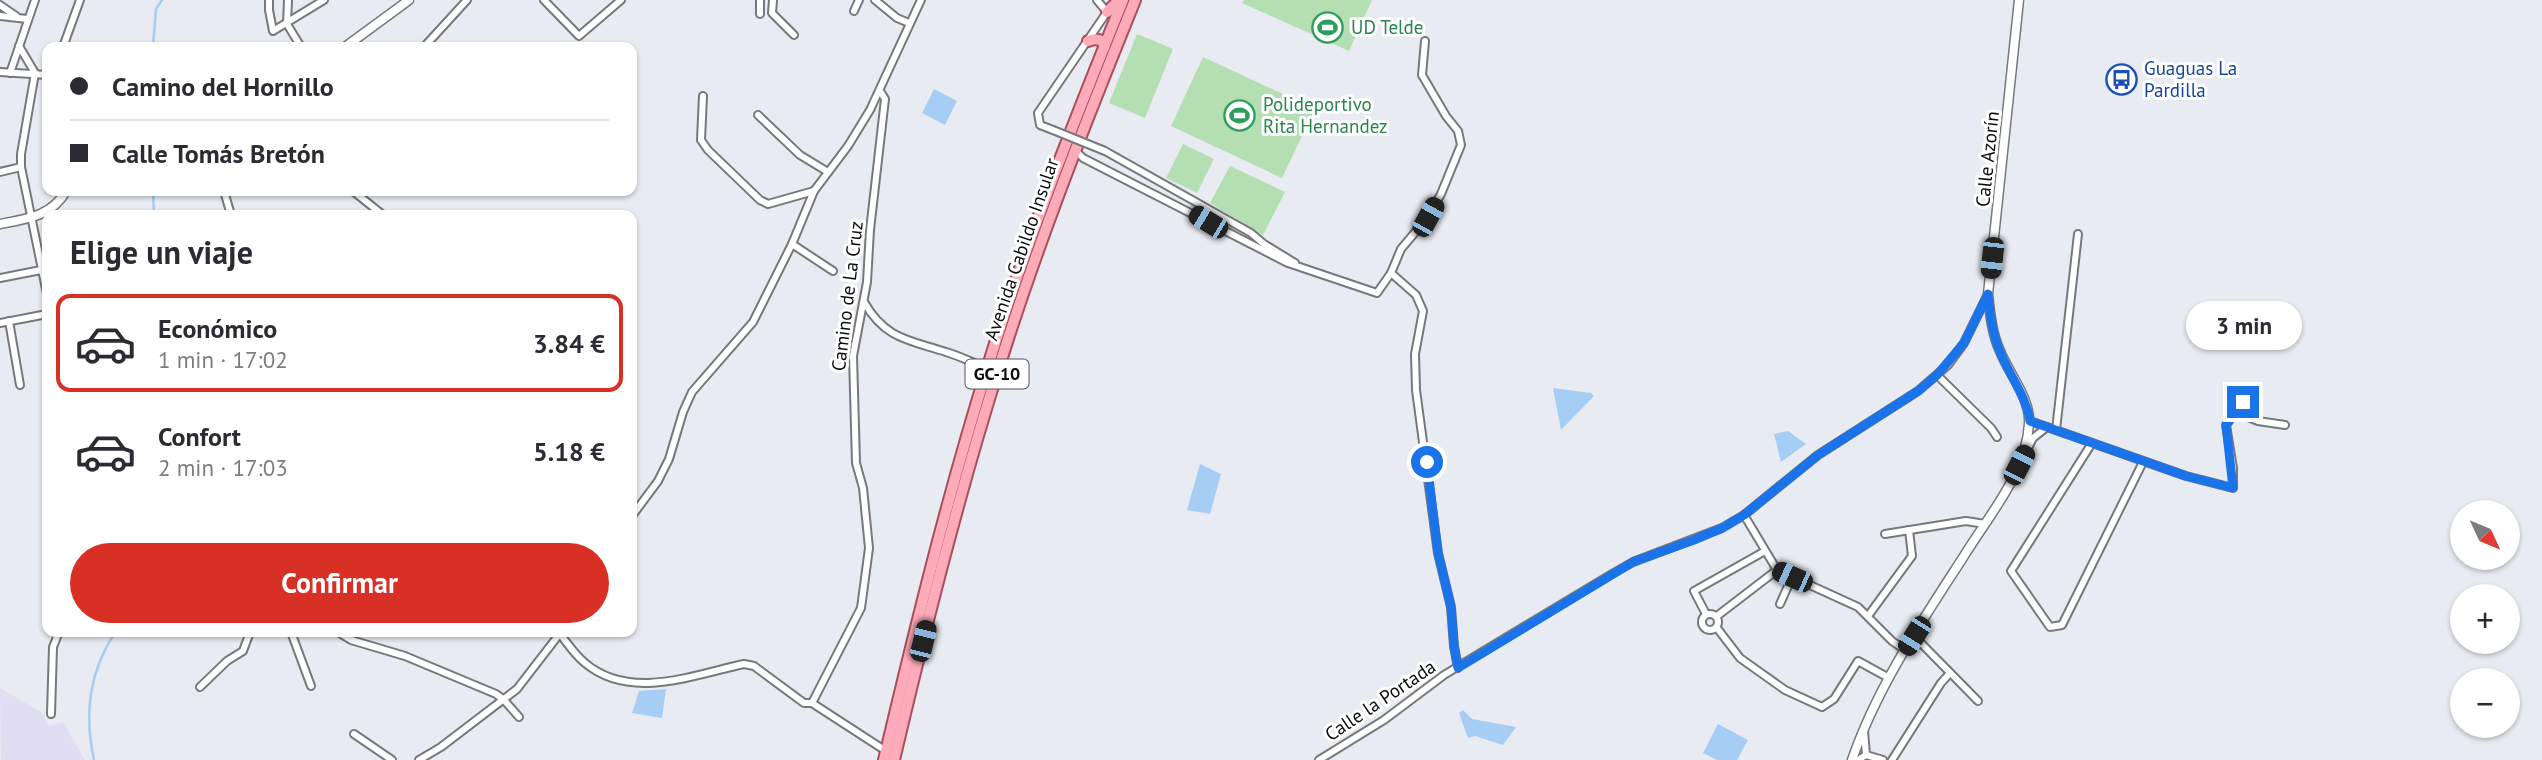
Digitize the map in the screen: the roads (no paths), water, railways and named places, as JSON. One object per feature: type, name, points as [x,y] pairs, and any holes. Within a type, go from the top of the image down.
[{"type":"main road","points":[[1107,12],[1121,0]]},
{"type":"main road","name":"Avenida Cabildo Insular","points":[[885,755],[916,619],[987,369],[1065,144],[1121,0]]},
{"type":"main road","name":"Avenida Cabildo Insular","points":[[894,760],[929,615],[998,369],[1075,150],[1135,0]]},
{"type":"main road","points":[[1088,41],[1095,38],[1100,40],[1104,43],[1104,48]]},
{"type":"street","points":[[10,73],[35,0]]},
{"type":"street","points":[[65,42],[80,0]]},
{"type":"street","points":[[269,0],[273,32],[324,0]]},
{"type":"street","points":[[288,0],[288,24],[298,42]]},
{"type":"street","points":[[352,42],[409,0]]},
{"type":"street","points":[[429,42],[467,0]]},
{"type":"street","points":[[544,0],[579,36],[621,0]]},
{"type":"street","points":[[760,0],[760,14]]},
{"type":"street","points":[[773,0],[772,13],[794,35]]},
{"type":"street","points":[[854,11],[859,0]]},
{"type":"street","points":[[875,0],[897,18],[909,23]]},
{"type":"street","points":[[637,508],[669,459],[692,392],[752,322],[792,244],[814,191],[848,146],[880,91],[921,0]]},
{"type":"street","points":[[1097,0],[1107,12],[1038,113],[1041,125],[1105,150],[1251,233],[1306,269]]},
{"type":"street","name":"Calle Azorín","points":[[2019,0],[1988,294],[1998,349],[2028,406],[2030,421]]},
{"type":"street","points":[[0,5],[16,16]]},
{"type":"street","points":[[0,16],[27,19]]},
{"type":"street","points":[[1075,150],[1083,158],[1188,211],[1227,234],[1306,269],[1377,293],[1391,273],[1401,249],[1428,217],[1441,194],[1461,145],[1458,131],[1422,75],[1425,41]]},
{"type":"street","points":[[19,46],[35,73],[21,167],[31,205],[42,274]]},
{"type":"street","points":[[0,72],[42,74]]},
{"type":"street","name":"Camino de La Cruz","points":[[812,704],[861,608],[869,548],[863,488],[856,463],[853,356],[864,302],[885,99],[880,91]]},
{"type":"street","points":[[702,96],[701,140],[760,200],[768,204],[814,191]]},
{"type":"street","points":[[758,115],[800,155],[828,172]]},
{"type":"street","points":[[0,172],[21,167]]},
{"type":"street","points":[[48,210],[62,196]]},
{"type":"street","points":[[359,196],[377,210]]},
{"type":"street","points":[[0,224],[42,214]]},
{"type":"street","points":[[2056,430],[2078,234]]},
{"type":"street","points":[[792,244],[833,271]]},
{"type":"street","points":[[0,278],[41,270]]},
{"type":"street","points":[[1391,273],[1416,295],[1423,311],[1415,354],[1416,390],[1438,553],[1451,607],[1458,668]]},
{"type":"street","name":"Calle la Portada","points":[[1319,760],[1384,720],[1416,694],[1633,562],[1694,540],[1744,515],[1818,455],[1918,391],[1937,375],[1964,343],[1988,294]]},
{"type":"street","points":[[864,302],[874,320],[904,340],[949,352],[987,369]]},
{"type":"street","points":[[0,323],[42,315]]},
{"type":"street","points":[[9,321],[20,385]]},
{"type":"street","points":[[1937,375],[1997,437]]},
{"type":"street","points":[[2019,465],[2030,421],[2143,462],[2233,488],[2226,425],[2243,402]]},
{"type":"street","points":[[2236,412],[2258,421],[2285,425]]},
{"type":"street","points":[[1852,760],[1864,725],[1905,650],[2000,502],[2033,438],[2047,427]]},
{"type":"street","points":[[2092,443],[2011,571],[2050,627],[2062,625],[2143,462]]},
{"type":"street","points":[[1744,515],[1777,570],[1858,607],[1905,650]]},
{"type":"street","points":[[1885,534],[1966,521],[1985,524]]},
{"type":"street","points":[[1867,615],[1912,556],[1909,530]]},
{"type":"street","points":[[1706,614],[1694,591],[1766,551]]},
{"type":"street","points":[[1717,616],[1777,570]]},
{"type":"street","points":[[1780,604],[1792,577]]},
{"type":"street","points":[[1706,614],[1717,616],[1717,628],[1711,631],[1705,629],[1702,619],[1706,614]]},
{"type":"street","points":[[1717,628],[1740,658],[1785,690],[1822,706],[1833,699],[1858,661],[1889,678]]},
{"type":"street","points":[[1914,636],[1979,701]]},
{"type":"street","points":[[51,714],[53,647],[57,637]]},
{"type":"street","points":[[200,687],[227,661],[243,651],[248,637]]},
{"type":"street","points":[[293,637],[311,686]]},
{"type":"street","points":[[346,637],[405,656],[496,694],[519,717]]},
{"type":"street","points":[[419,760],[430,757],[517,689],[558,637]]},
{"type":"street","points":[[564,637],[584,662],[596,671],[626,683],[671,680],[744,664],[754,666],[804,703],[812,704],[885,755]]},
{"type":"street","points":[[1892,760],[1950,673]]},
{"type":"street","points":[[1864,725],[1866,755]]},
{"type":"street","points":[[354,734],[392,760]]},
{"type":"street","points":[[373,760],[379,751]]},
{"type":"street","points":[[1858,760],[1866,755],[1883,760]]},
{"type":"water","points":[[934,89],[957,101],[945,125],[922,113]]},
{"type":"water","points":[[1553,388],[1591,393],[1594,396],[1561,430]]},
{"type":"water","points":[[1788,431],[1806,444],[1781,462],[1774,434]]},
{"type":"water","points":[[1200,464],[1221,474],[1210,514],[1187,510]]},
{"type":"water","points":[[666,689],[662,718],[632,713],[639,691]]},
{"type":"water","points":[[1463,710],[1472,719],[1516,727],[1503,745],[1475,736],[1468,738],[1459,713]]},
{"type":"water","points":[[1718,724],[1748,740],[1737,760],[1717,760],[1703,753]]},
{"type":"waterway","points":[[153,42],[156,9],[162,0]]},
{"type":"waterway","points":[[153,196],[154,210]]},
{"type":"waterway","points":[[94,760],[89,726],[91,694],[99,663],[112,637]]},
{"type":"place","name":"UD Telde","points":[[1328,27]]},
{"type":"place","name":"Guaguas La Pardilla","points":[[2121,79]]},
{"type":"place","name":"Polideportivo Rita Hernandez","points":[[1240,115]]}]
